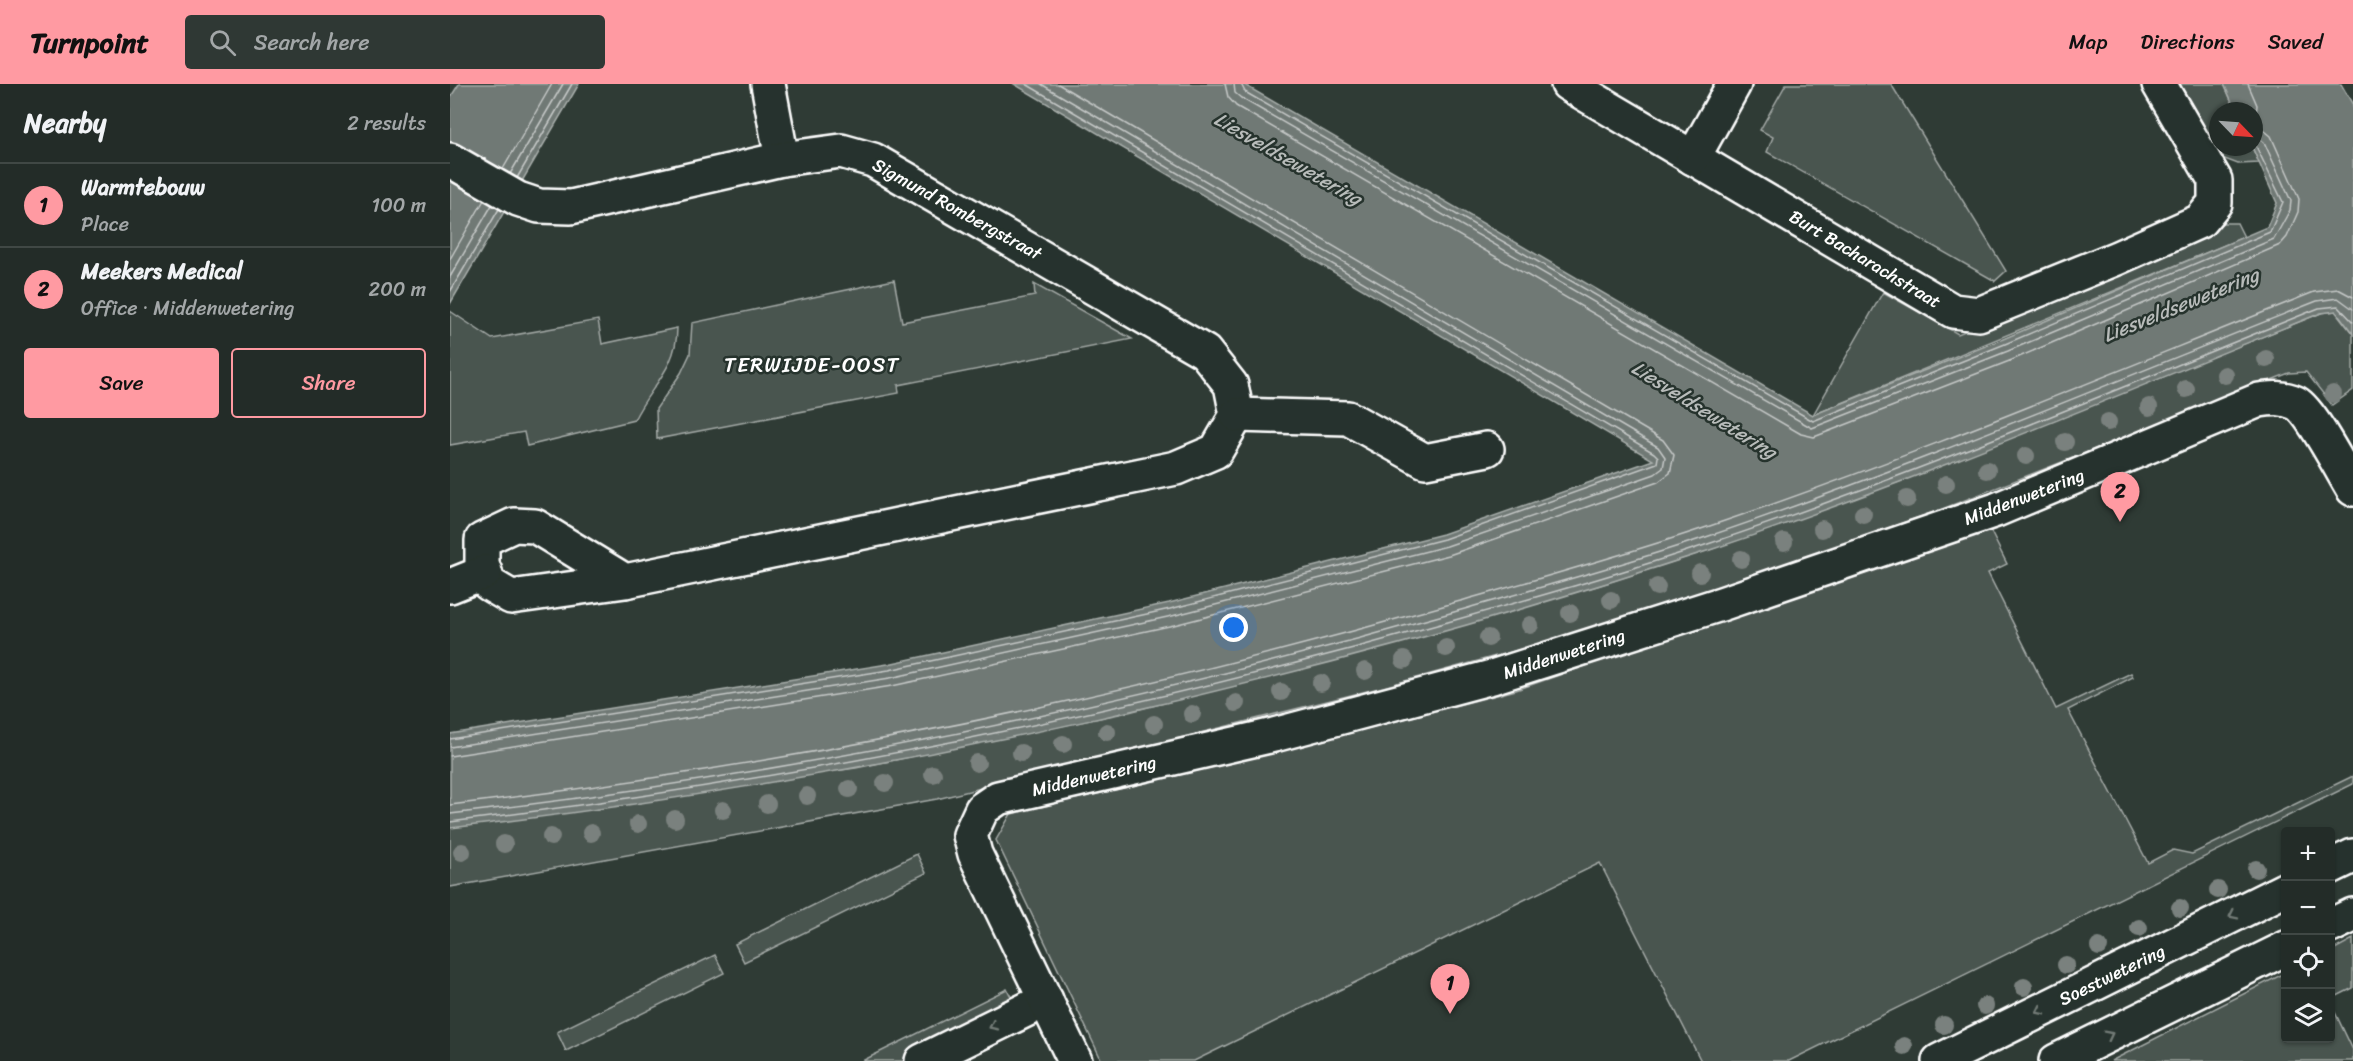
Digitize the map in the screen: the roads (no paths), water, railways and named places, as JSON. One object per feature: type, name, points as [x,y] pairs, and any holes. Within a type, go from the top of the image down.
[{"type":"street","points":[[768,84],[782,159]]},
{"type":"street","name":"Burt Bacharachstraat","points":[[1568,84],[1953,311],[1979,314],[2200,221],[2215,203],[2215,180],[2159,84]]},
{"type":"street","points":[[1693,158],[1734,84]]},
{"type":"street","name":"Sigmund Rombergstraat","points":[[450,160],[518,199],[539,206],[571,207],[782,159],[842,152],[873,160],[1205,352],[1231,386],[1237,415]]},
{"type":"street","name":"Middenwetering","points":[[1075,1061],[975,854],[970,835],[982,809],[998,798],[1274,735],[1492,677],[1721,604],[1995,510],[2259,400],[2278,398],[2298,404],[2314,425],[2353,489]]},
{"type":"street","points":[[625,580],[535,526],[514,525],[482,540],[482,565],[489,584],[511,597],[625,580],[1176,468],[1216,451],[1237,415],[1348,418],[1425,461],[1487,449]]},
{"type":"street","points":[[450,586],[485,572]]},
{"type":"street","points":[[2335,865],[2353,856]]},
{"type":"street","name":"Soestwetering","points":[[1939,1061],[2281,891]]},
{"type":"street","points":[[2335,924],[2353,915]]},
{"type":"street","points":[[2056,1061],[2281,950]]},
{"type":"street","points":[[922,1061],[1046,1000]]},
{"type":"water","points":[[459,84],[579,84],[450,304],[450,98]]},
{"type":"water","name":"Liesveldsewetering","points":[[1014,84],[1243,84],[1813,415],[2003,339],[2267,227],[2277,203],[2256,156],[2263,156],[2263,102],[2232,102],[2224,84],[2341,84],[2353,105],[2353,334],[2336,311],[2321,313],[2017,436],[1864,495],[1710,550],[1402,643],[1245,684],[1087,721],[928,754],[769,783],[450,828],[450,734],[888,664],[1169,603],[1443,534],[1653,460]]},
{"type":"place","name":"Meekers Medical","points":[[2120,522]]},
{"type":"place","name":"Warmtebouw","points":[[1450,1014]]},
{"type":"district","name":"TERWIJDE-OOST","points":[[812,365]]}]
